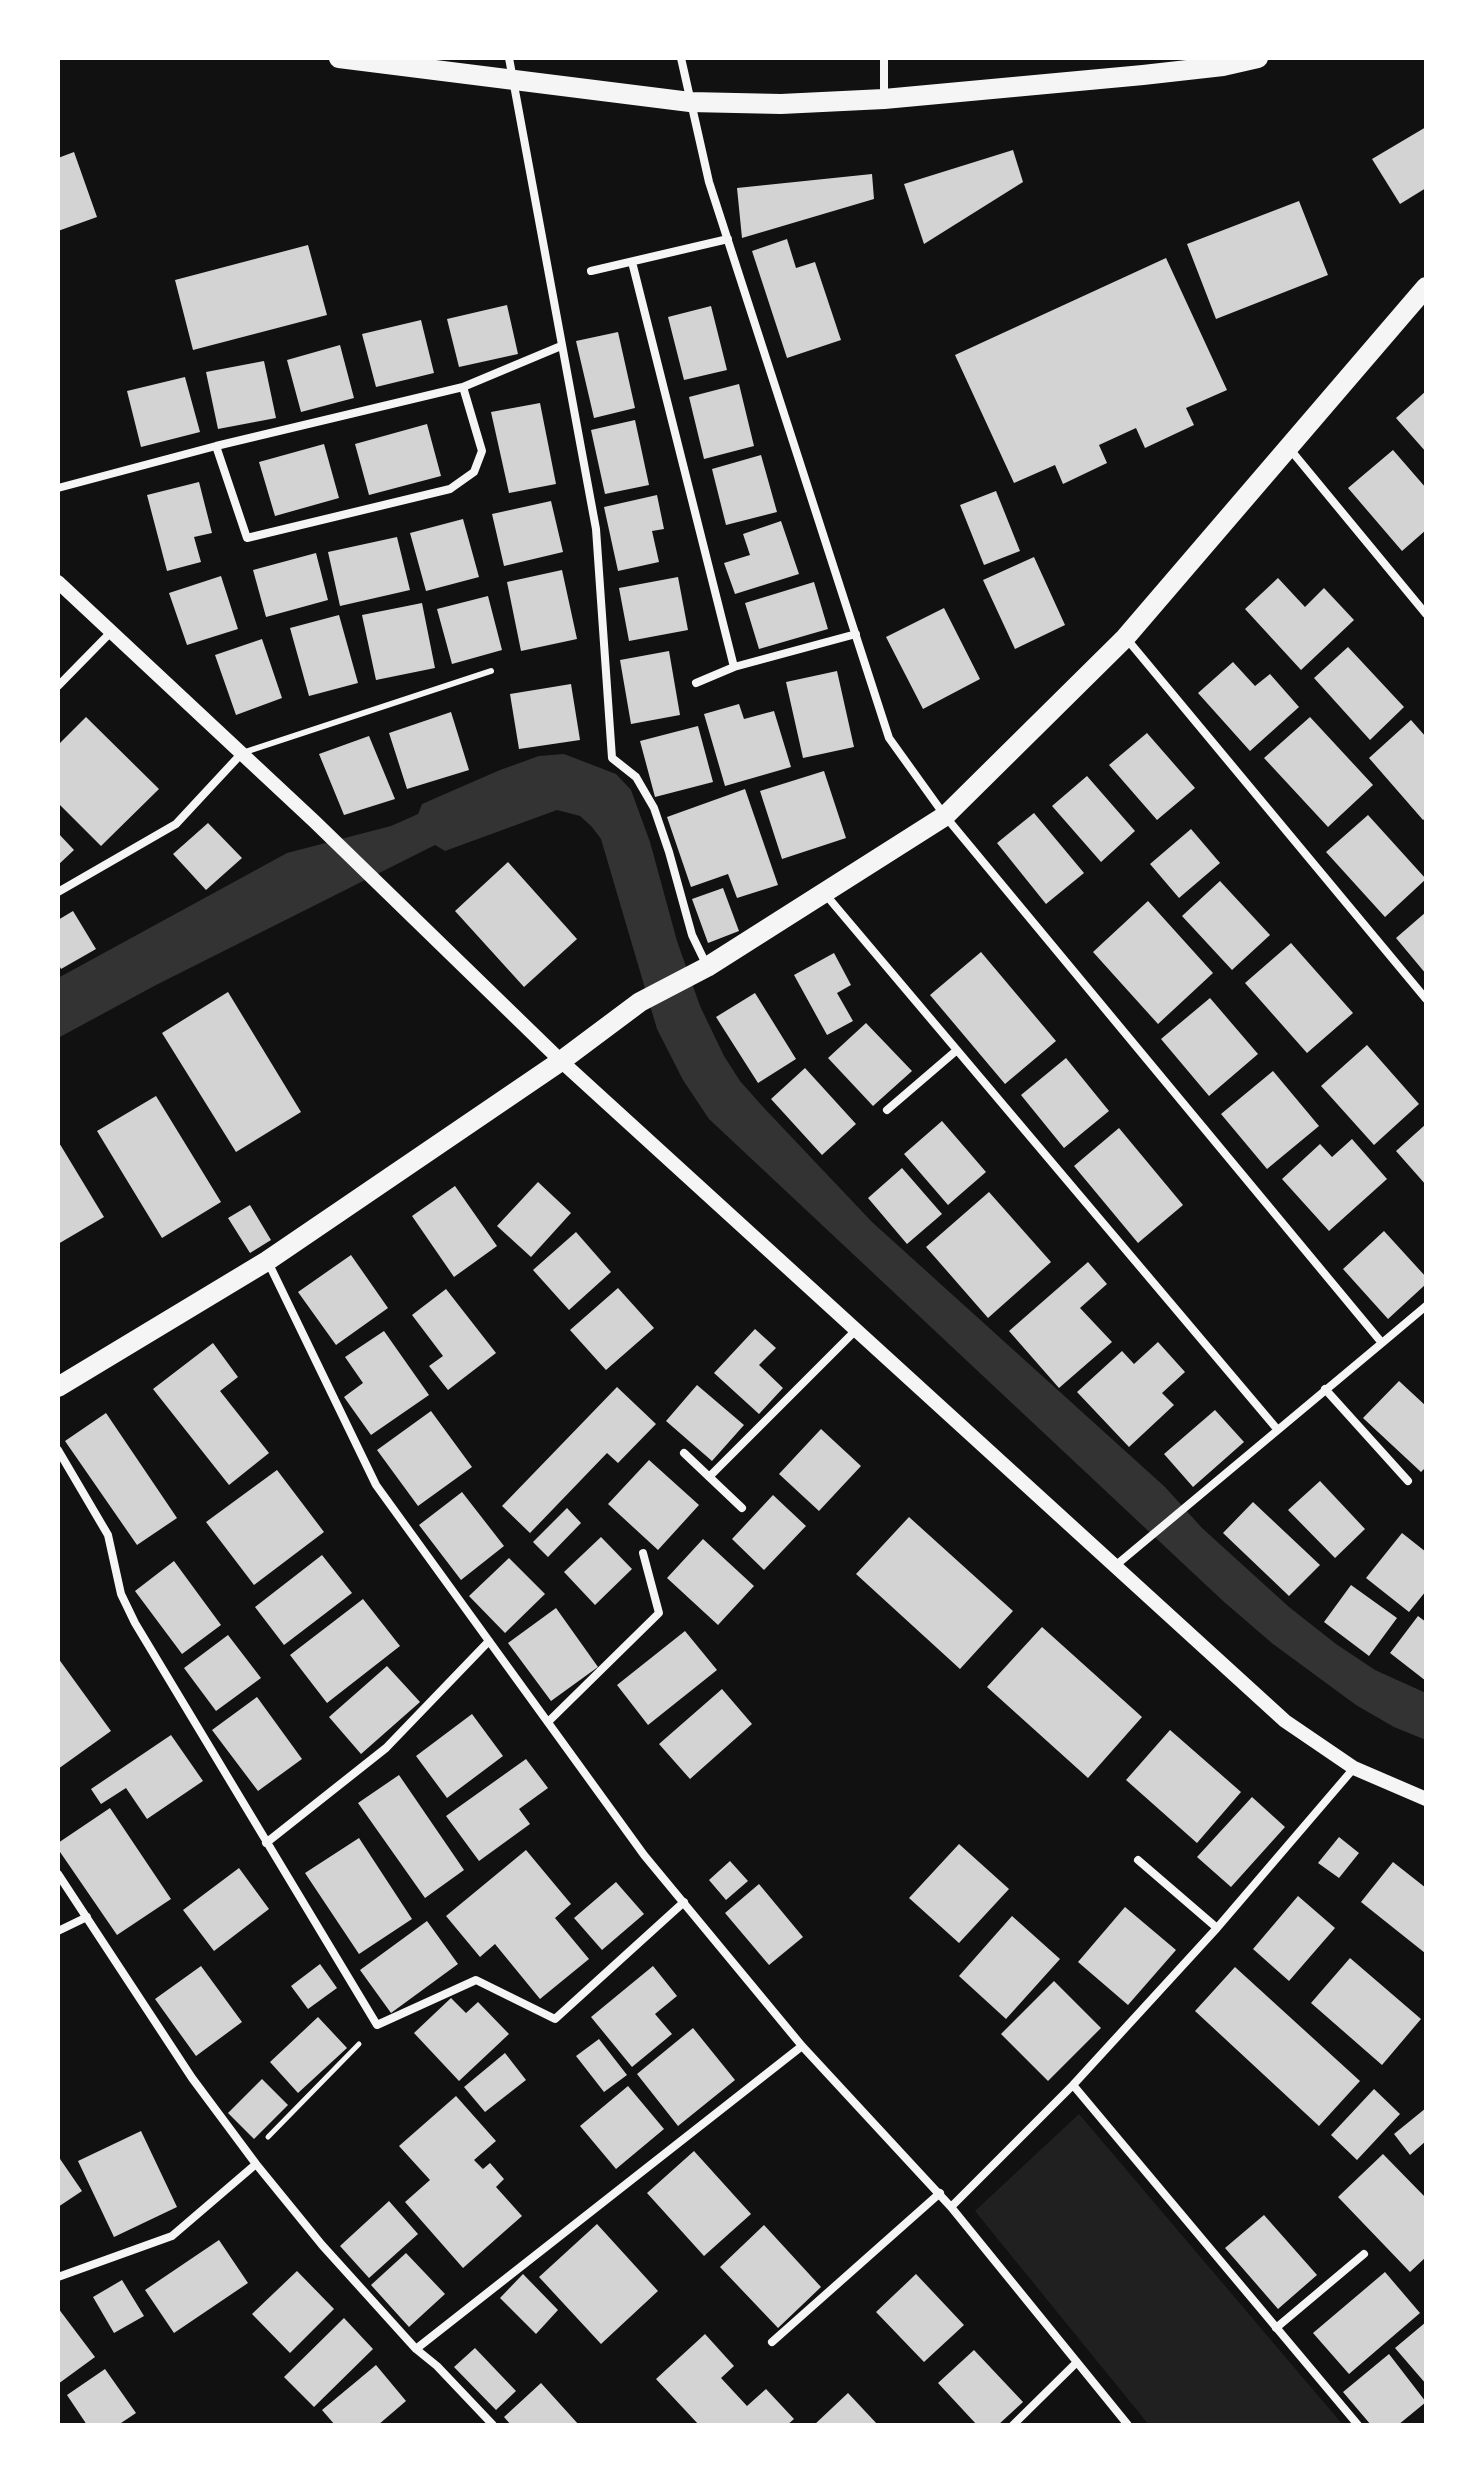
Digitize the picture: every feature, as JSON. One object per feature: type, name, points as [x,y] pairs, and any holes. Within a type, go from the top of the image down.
[{"type":"main road","points":[[339,58],[690,102],[781,104],[884,99],[1143,75],[1223,66],[1258,58]]},
{"type":"main road","points":[[58,1387],[267,1261],[561,1061],[640,1002],[702,970],[945,816],[1125,638],[1426,287]]},
{"type":"street","points":[[509,58],[596,529],[612,758],[636,777],[654,808],[702,970]]},
{"type":"street","points":[[681,58],[709,182],[889,738],[945,816],[1382,1343]]},
{"type":"street","points":[[884,58],[884,99]]},
{"type":"street","points":[[591,271],[728,239]]},
{"type":"street","points":[[632,262],[734,667]]},
{"type":"street","points":[[58,488],[216,446],[463,387],[561,346]]},
{"type":"street","points":[[216,446],[247,538],[450,489],[474,472],[482,451],[463,387]]},
{"type":"street","points":[[1289,447],[1426,614]]},
{"type":"street","points":[[58,582],[315,822],[561,1061],[1285,1721],[1354,1768],[1426,1799]]},
{"type":"street","points":[[58,686],[111,632]]},
{"type":"street","points":[[696,683],[734,667],[856,634]]},
{"type":"street","points":[[1125,638],[1426,999]]},
{"type":"street","points":[[58,892],[176,824],[242,753]]},
{"type":"street","points":[[825,893],[1277,1429]]},
{"type":"street","points":[[887,1110],[957,1050]]},
{"type":"street","points":[[267,1261],[376,1485],[644,1855],[802,2046],[940,2193],[1128,2425]]},
{"type":"street","points":[[1115,1566],[1190,1500],[1426,1306]]},
{"type":"street","points":[[709,1477],[856,1330]]},
{"type":"street","points":[[1325,1389],[1408,1481]]},
{"type":"street","points":[[58,1450],[108,1535],[121,1594],[135,1623],[377,2025],[476,1980],[555,2019],[684,1902]]},
{"type":"street","points":[[684,1453],[742,1508]]},
{"type":"street","points":[[548,1722],[659,1613],[643,1553]]},
{"type":"street","points":[[266,1843],[386,1748],[489,1641]]},
{"type":"street","points":[[951,2207],[1073,2085],[1217,1928],[1354,1768]]},
{"type":"street","points":[[1138,1860],[1217,1928]]},
{"type":"street","points":[[58,1874],[192,2078],[256,2164],[322,2245],[416,2349],[437,2366],[493,2425]]},
{"type":"street","points":[[58,1931],[87,1917]]},
{"type":"street","points":[[416,2349],[802,2046]]},
{"type":"street","points":[[1073,2085],[1358,2425]]},
{"type":"street","points":[[58,2277],[172,2236],[256,2164]]},
{"type":"street","points":[[772,2342],[940,2193]]},
{"type":"street","points":[[1276,2328],[1364,2254]]},
{"type":"street","points":[[1013,2425],[1077,2362]]},
{"type":"lane","points":[[242,753],[491,671]]},
{"type":"path","points":[[251,2155],[377,2025]]},
{"type":"shaded area","points":[[564,754],[616,774],[631,790],[700,1006],[740,1081],[872,1222],[1165,1487],[1202,1528],[1289,1607],[1375,1670],[1426,1693],[1426,1740],[1394,1727],[1356,1705],[1273,1644],[1223,1601],[709,1119],[683,1080],[657,1029],[601,839],[580,816],[557,810],[445,851],[435,845],[156,985],[58,1038],[58,978],[287,853],[391,826],[418,814],[422,804],[500,770],[539,756]]},
{"type":"shaded area","points":[[1079,2114],[1343,2425],[1149,2425],[975,2211]]},
{"type":"building","points":[[1426,127],[1426,188],[1400,204],[1372,159]]},
{"type":"building","points":[[1013,150],[1023,182],[924,244],[904,184]]},
{"type":"building","points":[[74,152],[97,217],[58,231],[58,158]]},
{"type":"building","points":[[872,174],[874,199],[742,238],[737,188]]},
{"type":"building","points":[[1299,201],[1328,275],[1216,319],[1187,244]]},
{"type":"building","points":[[787,239],[796,268],[815,262],[841,340],[787,358],[752,251]]},
{"type":"building","points":[[308,245],[327,315],[193,350],[175,280]]},
{"type":"building","points":[[1166,258],[1227,390],[1186,408],[1194,425],[1145,448],[1136,428],[1099,445],[1107,463],[1063,484],[1055,465],[1014,483],[955,355]]},
{"type":"building","points":[[507,305],[518,354],[459,367],[447,319]]},
{"type":"building","points":[[711,306],[727,370],[684,380],[668,317]]},
{"type":"building","points":[[421,320],[434,373],[376,387],[362,334]]},
{"type":"building","points":[[618,332],[635,408],[594,418],[576,341]]},
{"type":"building","points":[[340,345],[354,398],[301,412],[287,360]]},
{"type":"building","points":[[264,361],[276,418],[218,429],[206,372]]},
{"type":"building","points":[[185,377],[200,432],[141,447],[127,391]]},
{"type":"building","points":[[739,384],[754,446],[704,459],[689,397]]},
{"type":"building","points":[[1426,391],[1426,452],[1396,418]]},
{"type":"building","points":[[540,403],[556,484],[509,493],[491,412]]},
{"type":"building","points":[[635,420],[649,485],[605,494],[591,430]]},
{"type":"building","points":[[427,424],[441,476],[369,495],[355,444]]},
{"type":"building","points":[[324,444],[339,498],[275,516],[259,462]]},
{"type":"building","points":[[1393,450],[1426,488],[1426,530],[1402,551],[1348,488]]},
{"type":"building","points":[[761,455],[777,512],[726,525],[712,469]]},
{"type":"building","points":[[199,482],[212,533],[194,537],[201,562],[167,571],[147,495]]},
{"type":"building","points":[[996,491],[1020,551],[984,565],[960,505]]},
{"type":"building","points":[[657,495],[664,529],[652,531],[659,562],[618,571],[604,507]]},
{"type":"building","points":[[551,501],[563,552],[504,566],[492,514]]},
{"type":"building","points":[[463,519],[479,577],[426,591],[410,533]]},
{"type":"building","points":[[781,521],[799,574],[735,594],[724,563],[750,555],[743,534]]},
{"type":"building","points":[[397,537],[410,590],[340,606],[328,552]]},
{"type":"building","points":[[316,553],[328,600],[266,617],[253,570]]},
{"type":"building","points":[[1034,557],[1065,625],[1015,649],[983,580]]},
{"type":"building","points":[[562,570],[577,639],[521,651],[507,582]]},
{"type":"building","points":[[221,576],[238,629],[187,645],[169,593]]},
{"type":"building","points":[[678,577],[688,630],[629,641],[619,588]]},
{"type":"building","points":[[1278,578],[1305,607],[1324,588],[1354,620],[1301,670],[1245,609]]},
{"type":"building","points":[[814,582],[828,629],[759,649],[745,603]]},
{"type":"building","points":[[488,596],[502,650],[452,664],[437,609]]},
{"type":"building","points":[[422,603],[435,668],[376,680],[362,615]]},
{"type":"building","points":[[944,608],[980,679],[923,709],[886,637]]},
{"type":"building","points":[[339,615],[358,683],[309,696],[290,628]]},
{"type":"building","points":[[262,639],[282,698],[236,715],[215,655]]},
{"type":"building","points":[[1348,647],[1404,707],[1370,740],[1314,678]]},
{"type":"building","points":[[669,651],[680,715],[631,724],[620,660]]},
{"type":"building","points":[[1233,662],[1255,686],[1270,674],[1299,707],[1250,751],[1198,693]]},
{"type":"building","points":[[837,671],[854,747],[803,758],[786,682]]},
{"type":"building","points":[[571,684],[580,740],[519,749],[510,694]]},
{"type":"building","points":[[739,704],[744,719],[774,711],[791,767],[725,786],[704,714]]},
{"type":"building","points":[[451,712],[469,770],[407,789],[389,733]]},
{"type":"building","points":[[86,717],[159,789],[101,846],[58,803],[58,745]]},
{"type":"building","points":[[1310,717],[1373,785],[1328,827],[1264,758]]},
{"type":"building","points":[[1411,720],[1426,737],[1426,818],[1423,820],[1369,758]]},
{"type":"building","points":[[698,726],[713,782],[655,797],[640,741]]},
{"type":"building","points":[[1147,733],[1195,788],[1157,820],[1109,765]]},
{"type":"building","points":[[369,736],[395,799],[344,815],[319,754]]},
{"type":"building","points":[[824,771],[846,838],[782,859],[760,791]]},
{"type":"building","points":[[1087,776],[1135,831],[1101,862],[1052,806]]},
{"type":"building","points":[[745,789],[778,885],[737,898],[728,874],[691,887],[667,817]]},
{"type":"building","points":[[1034,813],[1084,873],[1046,904],[997,843]]},
{"type":"building","points":[[1368,815],[1426,879],[1385,917],[1326,852]]},
{"type":"building","points":[[208,823],[242,858],[206,890],[173,854]]},
{"type":"building","points":[[1191,829],[1220,863],[1179,898],[1150,864]]},
{"type":"building","points":[[58,833],[74,850],[58,865]]},
{"type":"building","points":[[508,862],[577,939],[524,987],[455,911]]},
{"type":"building","points":[[1220,881],[1270,935],[1232,970],[1182,916]]},
{"type":"building","points":[[723,888],[739,931],[708,943],[692,899]]},
{"type":"building","points":[[1148,901],[1213,973],[1158,1024],[1093,952]]},
{"type":"building","points":[[73,911],[96,949],[61,969],[58,963],[58,920]]},
{"type":"building","points":[[1426,912],[1426,974],[1396,938]]},
{"type":"building","points":[[1291,943],[1353,1013],[1307,1053],[1245,983]]},
{"type":"building","points":[[981,952],[1056,1041],[1005,1084],[930,995]]},
{"type":"building","points":[[834,953],[851,985],[837,993],[853,1021],[827,1035],[794,975]]},
{"type":"building","points":[[228,992],[301,1112],[236,1152],[162,1033]]},
{"type":"building","points":[[755,993],[796,1059],[758,1083],[716,1017]]},
{"type":"building","points":[[1210,998],[1258,1054],[1209,1096],[1161,1039]]},
{"type":"building","points":[[866,1023],[912,1071],[873,1106],[828,1058]]},
{"type":"building","points":[[1367,1045],[1419,1104],[1374,1145],[1321,1086]]},
{"type":"building","points":[[1066,1058],[1109,1111],[1064,1148],[1021,1095]]},
{"type":"building","points":[[805,1068],[856,1124],[822,1155],[771,1099]]},
{"type":"building","points":[[1273,1071],[1319,1126],[1267,1169],[1221,1114]]},
{"type":"building","points":[[156,1096],[221,1202],[162,1238],[97,1131]]},
{"type":"building","points":[[942,1121],[986,1172],[948,1205],[904,1154]]},
{"type":"building","points":[[1426,1124],[1426,1185],[1396,1151]]},
{"type":"building","points":[[1119,1128],[1183,1205],[1138,1243],[1074,1166]]},
{"type":"building","points":[[1352,1139],[1387,1179],[1329,1231],[1282,1179],[1320,1144],[1332,1157]]},
{"type":"building","points":[[58,1141],[104,1217],[58,1244]]},
{"type":"building","points":[[902,1168],[942,1214],[907,1244],[868,1198]]},
{"type":"building","points":[[538,1182],[571,1213],[531,1257],[497,1226]]},
{"type":"building","points":[[455,1186],[497,1246],[454,1277],[412,1216]]},
{"type":"building","points":[[989,1192],[1051,1262],[988,1318],[926,1247]]},
{"type":"building","points":[[250,1205],[271,1240],[250,1253],[228,1218]]},
{"type":"building","points":[[1384,1231],[1426,1277],[1426,1284],[1388,1319],[1343,1269]]},
{"type":"building","points":[[576,1232],[611,1272],[569,1310],[533,1270]]},
{"type":"building","points":[[351,1255],[388,1308],[336,1345],[298,1292]]},
{"type":"building","points":[[1088,1262],[1107,1284],[1080,1308],[1112,1342],[1059,1388],[1009,1331]]},
{"type":"building","points":[[618,1288],[654,1328],[606,1370],[570,1330]]},
{"type":"building","points":[[446,1289],[496,1353],[448,1390],[429,1366],[443,1356],[412,1315]]},
{"type":"building","points":[[755,1329],[776,1348],[759,1365],[783,1388],[759,1414],[714,1373]]},
{"type":"building","points":[[384,1331],[429,1395],[371,1435],[344,1397],[363,1383],[345,1357]]},
{"type":"building","points":[[1158,1342],[1185,1372],[1162,1393],[1174,1405],[1129,1447],[1077,1392],[1122,1351],[1134,1364]]},
{"type":"building","points":[[213,1343],[238,1377],[220,1391],[269,1453],[229,1485],[153,1389]]},
{"type":"building","points":[[1399,1381],[1426,1406],[1426,1467],[1421,1472],[1363,1418]]},
{"type":"building","points":[[697,1385],[744,1425],[712,1461],[666,1421]]},
{"type":"building","points":[[617,1387],[656,1424],[618,1463],[607,1453],[530,1533],[502,1506]]},
{"type":"building","points":[[1215,1410],[1244,1442],[1193,1487],[1164,1454]]},
{"type":"building","points":[[431,1411],[472,1467],[418,1506],[377,1450]]},
{"type":"building","points":[[106,1413],[177,1518],[137,1545],[65,1441]]},
{"type":"building","points":[[821,1429],[861,1466],[819,1511],[779,1474]]},
{"type":"building","points":[[649,1460],[699,1505],[658,1550],[608,1504]]},
{"type":"building","points":[[277,1470],[324,1532],[254,1585],[206,1522]]},
{"type":"building","points":[[1320,1481],[1365,1529],[1335,1558],[1288,1510]]},
{"type":"building","points":[[462,1492],[504,1546],[461,1580],[419,1525]]},
{"type":"building","points":[[773,1495],[806,1526],[764,1570],[732,1539]]},
{"type":"building","points":[[1253,1502],[1320,1565],[1289,1596],[1223,1533]]},
{"type":"building","points":[[567,1508],[581,1523],[548,1557],[533,1542]]},
{"type":"building","points":[[909,1517],[1013,1611],[960,1669],[856,1574]]},
{"type":"building","points":[[1402,1533],[1426,1552],[1426,1591],[1409,1612],[1366,1578]]},
{"type":"building","points":[[601,1537],[632,1569],[595,1605],[564,1572]]},
{"type":"building","points":[[703,1539],[754,1586],[718,1625],[667,1578]]},
{"type":"building","points":[[322,1555],[352,1593],[284,1645],[255,1607]]},
{"type":"building","points":[[509,1558],[545,1594],[505,1633],[469,1596]]},
{"type":"building","points":[[174,1561],[221,1625],[182,1654],[135,1591]]},
{"type":"building","points":[[1351,1585],[1397,1618],[1369,1656],[1324,1622]]},
{"type":"building","points":[[363,1599],[400,1646],[327,1703],[290,1655]]},
{"type":"building","points":[[556,1608],[598,1667],[551,1701],[508,1643]]},
{"type":"building","points":[[1418,1616],[1426,1622],[1426,1681],[1390,1653]]},
{"type":"building","points":[[1042,1627],[1142,1717],[1088,1778],[987,1687]]},
{"type":"building","points":[[685,1631],[717,1670],[648,1725],[617,1685]]},
{"type":"building","points":[[228,1635],[261,1678],[216,1711],[184,1668]]},
{"type":"building","points":[[58,1658],[111,1731],[58,1769]]},
{"type":"building","points":[[387,1666],[420,1702],[361,1754],[329,1717]]},
{"type":"building","points":[[722,1689],[752,1724],[690,1779],[659,1744]]},
{"type":"building","points":[[257,1697],[302,1759],[258,1791],[212,1730]]},
{"type":"building","points":[[472,1714],[503,1756],[447,1798],[416,1756]]},
{"type":"building","points":[[1170,1730],[1241,1792],[1197,1843],[1126,1780]]},
{"type":"building","points":[[171,1735],[203,1781],[147,1819],[126,1788],[101,1804],[91,1789]]},
{"type":"building","points":[[526,1759],[548,1788],[519,1809],[530,1824],[479,1861],[446,1816]]},
{"type":"building","points":[[399,1775],[464,1870],[425,1898],[358,1803]]},
{"type":"building","points":[[1252,1797],[1285,1827],[1231,1887],[1197,1857]]},
{"type":"building","points":[[110,1808],[171,1899],[117,1935],[58,1849],[58,1843]]},
{"type":"building","points":[[1339,1837],[1359,1853],[1339,1878],[1318,1863]]},
{"type":"building","points":[[359,1838],[412,1919],[359,1954],[305,1873]]},
{"type":"building","points":[[959,1844],[1009,1889],[959,1943],[909,1898]]},
{"type":"building","points":[[526,1850],[571,1904],[555,1918],[589,1959],[540,1999],[495,1944],[480,1957],[446,1916]]},
{"type":"building","points":[[730,1861],[748,1881],[726,1900],[709,1880]]},
{"type":"building","points":[[1393,1862],[1426,1888],[1425,1953],[1361,1902]]},
{"type":"building","points":[[239,1868],[269,1909],[214,1951],[183,1910]]},
{"type":"building","points":[[616,1882],[644,1914],[602,1950],[574,1918]]},
{"type":"building","points":[[759,1884],[803,1937],[769,1965],[725,1913]]},
{"type":"building","points":[[1298,1896],[1335,1928],[1289,1981],[1253,1949]]},
{"type":"building","points":[[1125,1907],[1176,1950],[1128,2005],[1078,1962]]},
{"type":"building","points":[[1012,1916],[1060,1959],[1006,2019],[959,1976]]},
{"type":"building","points":[[427,1921],[458,1964],[391,2013],[360,1970]]},
{"type":"building","points":[[1350,1958],[1421,2019],[1382,2065],[1311,2003]]},
{"type":"building","points":[[320,1964],[337,1988],[308,2009],[291,1986]]},
{"type":"building","points":[[201,1966],[242,2022],[196,2056],[155,1999]]},
{"type":"building","points":[[653,1966],[677,1996],[655,2014],[672,2034],[632,2067],[591,2017]]},
{"type":"building","points":[[1235,1967],[1360,2081],[1319,2126],[1195,2011]]},
{"type":"building","points":[[1054,1981],[1101,2028],[1048,2081],[1001,2034]]},
{"type":"building","points":[[451,1998],[466,2013],[478,2002],[509,2034],[459,2081],[414,2033]]},
{"type":"building","points":[[318,2017],[347,2048],[298,2093],[270,2062]]},
{"type":"building","points":[[693,2028],[735,2080],[678,2126],[637,2074]]},
{"type":"building","points":[[599,2039],[627,2075],[604,2092],[576,2056]]},
{"type":"building","points":[[505,2053],[526,2080],[485,2112],[464,2087]]},
{"type":"building","points":[[262,2079],[288,2105],[254,2139],[228,2113]]},
{"type":"building","points":[[628,2086],[664,2129],[616,2169],[580,2126]]},
{"type":"building","points":[[1374,2089],[1400,2114],[1357,2160],[1331,2135]]},
{"type":"building","points":[[456,2096],[496,2141],[474,2160],[483,2169],[490,2163],[504,2179],[496,2187],[522,2216],[463,2268],[405,2202],[430,2180],[399,2146]]},
{"type":"building","points":[[1426,2108],[1426,2141],[1410,2155],[1394,2134]]},
{"type":"building","points":[[141,2131],[177,2207],[114,2237],[78,2161]]},
{"type":"building","points":[[694,2151],[751,2214],[704,2256],[647,2193]]},
{"type":"building","points":[[1383,2154],[1426,2198],[1426,2257],[1410,2272],[1338,2197]]},
{"type":"building","points":[[58,2156],[82,2191],[58,2207]]},
{"type":"building","points":[[389,2201],[418,2234],[369,2278],[340,2246]]},
{"type":"building","points":[[1264,2215],[1317,2275],[1278,2309],[1225,2248]]},
{"type":"building","points":[[597,2224],[658,2291],[601,2344],[539,2277]]},
{"type":"building","points":[[764,2225],[821,2287],[778,2328],[720,2267]]},
{"type":"building","points":[[219,2240],[248,2283],[174,2333],[145,2290]]},
{"type":"building","points":[[406,2253],[445,2294],[409,2327],[371,2285]]},
{"type":"building","points":[[297,2271],[334,2309],[290,2353],[252,2314]]},
{"type":"building","points":[[1385,2272],[1420,2313],[1349,2374],[1313,2333]]},
{"type":"building","points":[[523,2274],[558,2310],[536,2334],[500,2298]]},
{"type":"building","points":[[916,2274],[964,2325],[924,2362],[876,2312]]},
{"type":"building","points":[[122,2280],[144,2316],[114,2333],[93,2297]]},
{"type":"building","points":[[58,2308],[95,2357],[58,2384]]},
{"type":"building","points":[[344,2318],[373,2349],[314,2407],[284,2377]]},
{"type":"building","points":[[1426,2322],[1426,2384],[1395,2348]]},
{"type":"building","points":[[705,2334],[734,2366],[721,2378],[747,2406],[766,2389],[794,2419],[787,2425],[699,2425],[656,2379]]},
{"type":"building","points":[[475,2348],[516,2391],[496,2410],[454,2367]]},
{"type":"building","points":[[974,2350],[1023,2402],[998,2425],[977,2425],[938,2383]]},
{"type":"building","points":[[1389,2354],[1426,2402],[1398,2425],[1371,2425],[1343,2392]]},
{"type":"building","points":[[376,2365],[406,2401],[378,2425],[335,2425],[322,2410]]},
{"type":"building","points":[[105,2369],[136,2413],[118,2425],[87,2425],[67,2395]]},
{"type":"building","points":[[541,2383],[579,2425],[511,2425],[504,2417]]},
{"type":"building","points":[[848,2393],[878,2425],[814,2425]]}]
